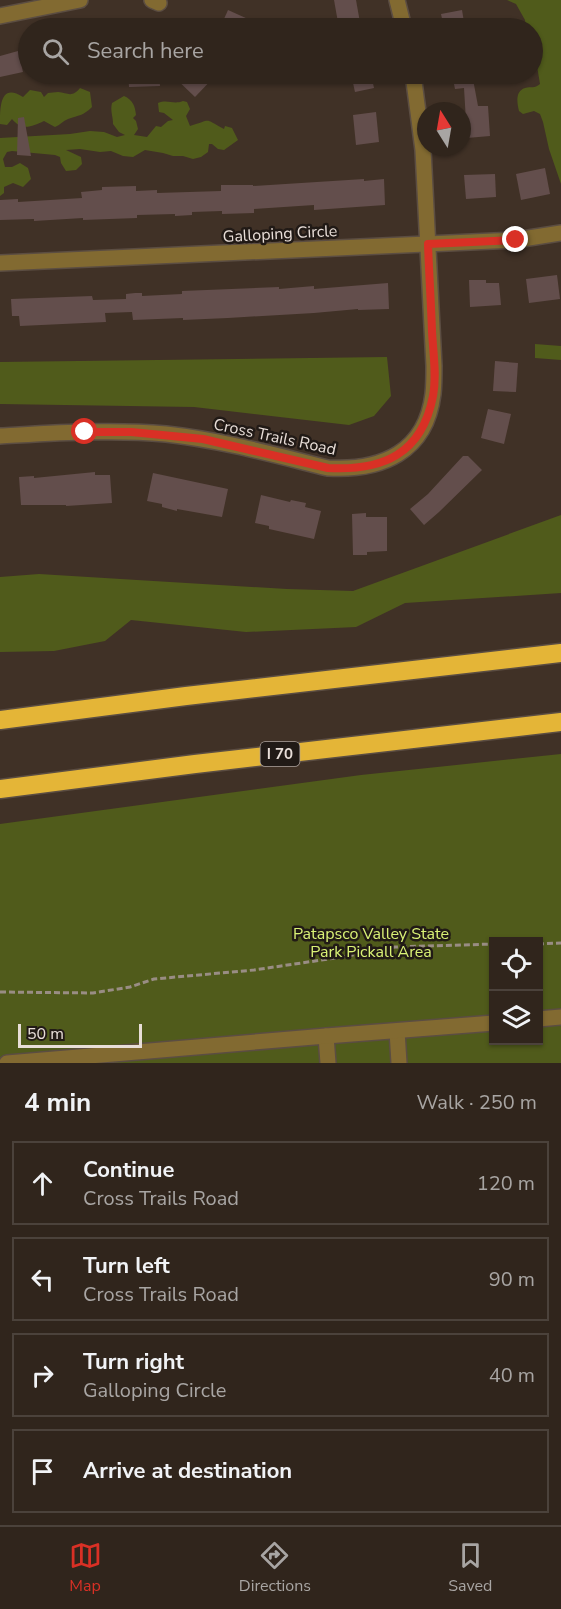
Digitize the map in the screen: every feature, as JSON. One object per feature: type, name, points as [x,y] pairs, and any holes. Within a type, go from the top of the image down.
[{"type":"highway","points":[[0,720],[561,653]]},
{"type":"highway","name":"I 70","points":[[0,789],[561,722]]},
{"type":"street","points":[[0,16],[80,0]]},
{"type":"street","points":[[397,0],[402,18]]},
{"type":"street","name":"Cross Trails Road","points":[[0,436],[85,432],[166,434],[203,439],[328,468],[350,469],[370,466],[392,458],[407,448],[419,433],[428,415],[433,394],[434,366],[423,150],[414,84]]},
{"type":"street","name":"Galloping Circle","points":[[0,263],[516,240],[561,233]]},
{"type":"street","points":[[543,1019],[561,1017]]},
{"type":"street","points":[[7,1063],[489,1023]]},
{"type":"street","points":[[397,1031],[399,1063]]},
{"type":"street","points":[[326,1036],[328,1063]]},
{"type":"path","points":[[543,944],[561,943]]},
{"type":"path","points":[[0,992],[93,993],[130,987],[154,979],[254,970],[395,947],[489,944]]},
{"type":"green space","points":[[507,0],[561,0],[561,184],[540,114],[534,111],[523,114],[519,111],[518,94],[525,88],[543,84],[543,18],[524,18],[516,4]]},
{"type":"green space","points":[[80,88],[90,92],[92,107],[83,114],[55,127],[44,121],[31,126],[23,126],[12,119],[7,125],[0,124],[1,104],[6,94],[10,92],[23,97],[30,90],[41,92],[44,97],[48,93],[56,92],[72,94]]},
{"type":"green space","points":[[124,96],[131,101],[135,109],[136,115],[133,118],[138,129],[134,135],[147,137],[156,126],[161,127],[173,120],[159,112],[158,103],[183,101],[187,102],[190,109],[186,116],[190,126],[210,121],[224,129],[225,126],[232,128],[238,140],[224,150],[209,144],[208,152],[193,159],[145,150],[133,157],[111,151],[66,150],[81,157],[82,164],[76,170],[66,171],[60,157],[55,155],[7,152],[3,159],[5,167],[12,167],[20,163],[28,168],[31,179],[23,187],[13,183],[4,187],[4,193],[0,196],[0,138],[90,131],[104,132],[117,137],[125,135],[119,132],[113,124],[111,109],[112,103]]},
{"type":"green space","points":[[535,344],[561,346],[561,360],[535,358]]},
{"type":"green space","points":[[387,357],[391,396],[374,416],[349,425],[194,407],[0,404],[0,362]]},
{"type":"green space","points":[[561,515],[561,593],[405,603],[356,627],[246,632],[131,620],[105,641],[54,651],[0,652],[0,577],[39,574],[353,591]]},
{"type":"green space","name":"Patapsco Valley State Park Pickall Area","points":[[561,754],[561,1063],[0,1063],[0,824],[361,775]]},
{"type":"building","points":[[334,0],[356,0],[359,18],[337,18]]},
{"type":"building","points":[[228,10],[246,18],[224,18]]},
{"type":"building","points":[[462,10],[463,18],[442,18],[441,14]]},
{"type":"building","points":[[18,51],[18,73],[0,77],[0,56]]},
{"type":"building","points":[[129,84],[160,84],[160,86],[129,87]]},
{"type":"building","points":[[181,84],[207,84],[195,97]]},
{"type":"building","points":[[353,84],[373,84],[374,88],[355,92]]},
{"type":"building","points":[[454,84],[474,84],[478,106],[488,106],[490,136],[471,138],[471,102],[465,102],[464,88],[455,89]]},
{"type":"building","points":[[376,112],[379,142],[356,145],[353,115]]},
{"type":"building","points":[[24,117],[31,156],[17,155],[18,118]]},
{"type":"building","points":[[545,168],[550,194],[521,200],[516,174]]},
{"type":"building","points":[[495,174],[496,197],[466,199],[464,175]]},
{"type":"building","points":[[364,179],[364,181],[384,179],[385,205],[314,210],[314,205],[254,209],[254,213],[192,212],[192,215],[175,216],[175,214],[137,215],[137,218],[0,220],[0,200],[18,199],[18,202],[82,198],[81,192],[102,190],[102,187],[136,186],[136,191],[157,190],[157,193],[221,191],[221,185],[253,186]]},
{"type":"building","points":[[557,275],[560,299],[529,303],[526,279]]},
{"type":"building","points":[[469,280],[499,283],[501,305],[470,307]]},
{"type":"building","points":[[388,283],[389,309],[183,320],[183,318],[133,320],[132,312],[105,313],[106,322],[20,326],[19,316],[12,316],[11,299],[92,296],[93,300],[126,299],[126,294],[135,293],[142,293],[142,296],[182,294],[182,291],[314,286],[314,289]]},
{"type":"building","points":[[495,361],[518,363],[516,392],[493,391]]},
{"type":"building","points":[[488,409],[511,414],[504,444],[481,438]]},
{"type":"building","points":[[463,456],[468,456],[482,470],[424,525],[410,509],[428,494]]},
{"type":"building","points":[[95,472],[95,475],[110,475],[112,503],[66,506],[21,505],[19,477],[34,476],[34,478]]},
{"type":"building","points":[[153,473],[228,489],[222,517],[177,509],[177,511],[162,507],[162,504],[147,501]]},
{"type":"building","points":[[261,495],[290,502],[291,500],[306,503],[305,507],[321,511],[314,539],[269,529],[269,526],[255,523]]},
{"type":"building","points":[[366,513],[366,517],[387,517],[387,551],[353,555],[352,514]]},
{"type":"route","points":[[85,432],[166,434],[203,439],[328,468],[350,469],[370,466],[392,458],[407,448],[419,433],[428,415],[433,394],[434,366],[428,244],[516,240]]}]
